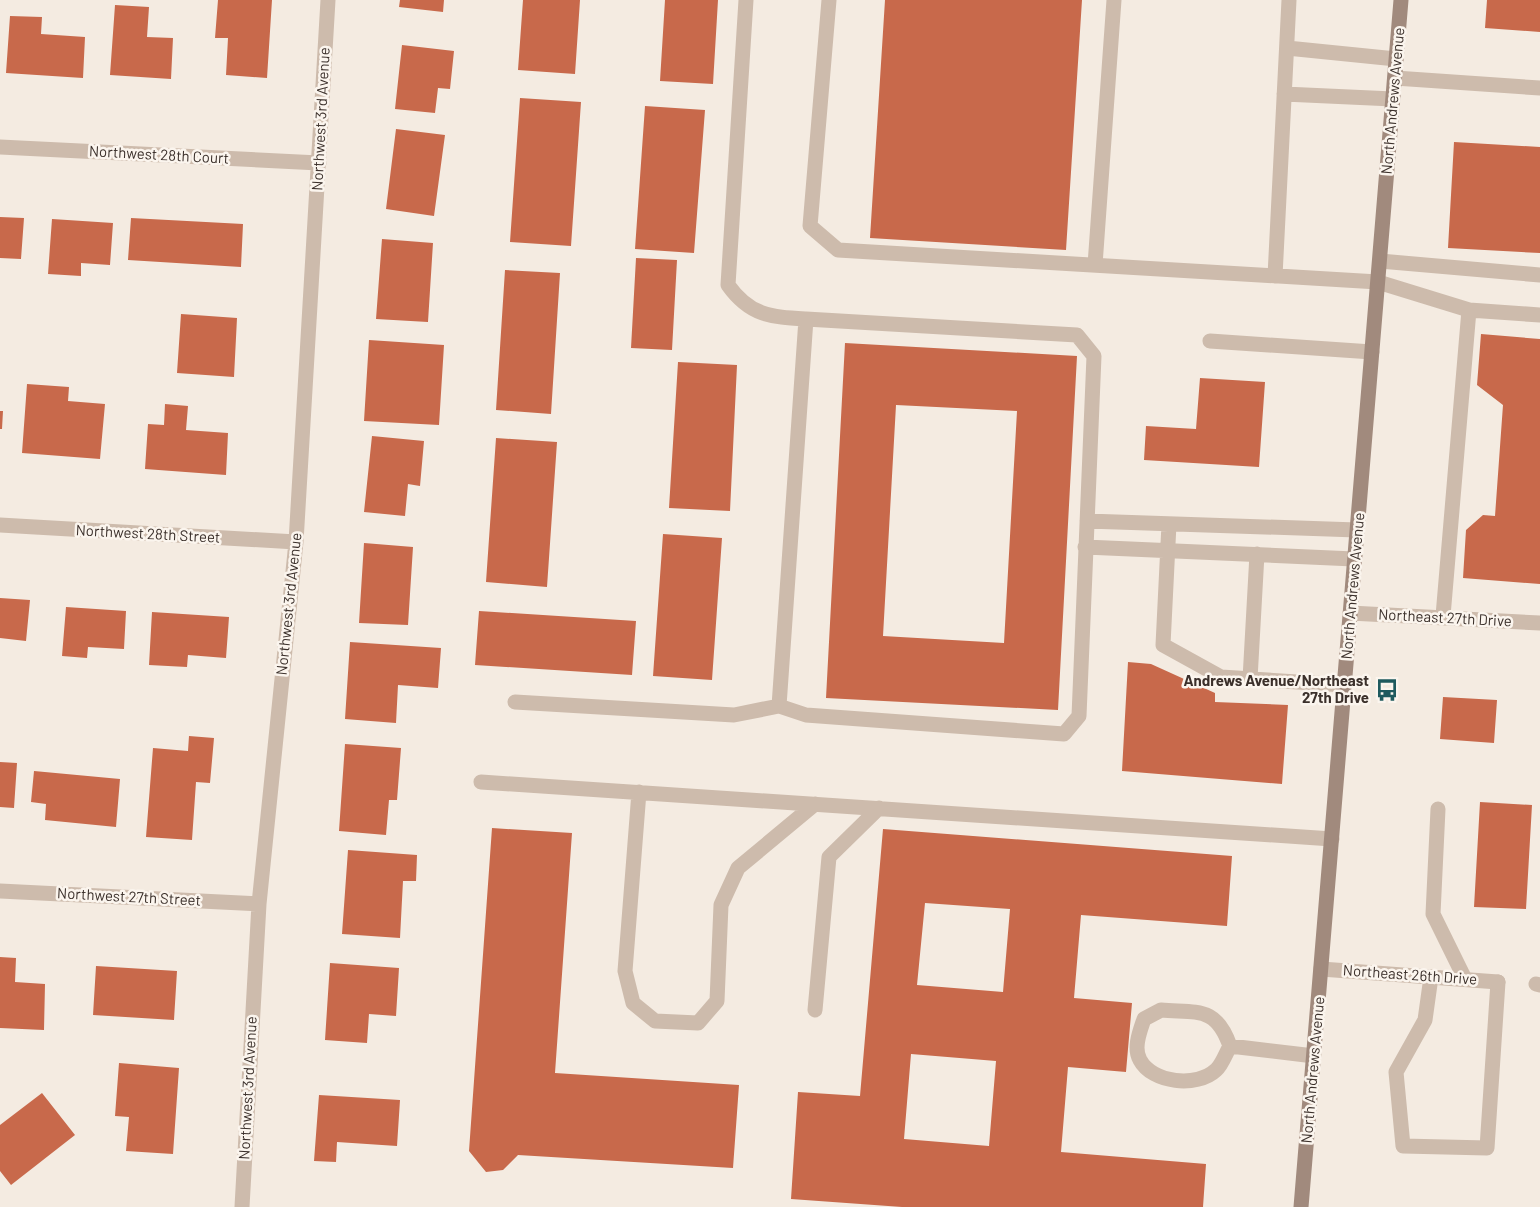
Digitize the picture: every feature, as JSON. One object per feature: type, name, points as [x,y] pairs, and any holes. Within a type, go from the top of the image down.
[{"type":"main road","name":"North Andrews Avenue","points":[[1301,1207],[1401,0]]},
{"type":"street","name":"Northwest 3rd Avenue","points":[[242,1207],[259,904],[296,542],[328,0]]},
{"type":"street","points":[[515,702],[734,715],[779,706],[806,716],[1064,734],[1079,716],[1094,356],[1077,335],[770,317],[741,303],[728,285],[746,0]]},
{"type":"street","points":[[829,0],[810,226],[838,250],[1378,282],[1469,310],[1540,315]]},
{"type":"street","points":[[1095,266],[1114,0]]},
{"type":"street","points":[[1275,276],[1289,0]]},
{"type":"street","points":[[1287,48],[1396,59]]},
{"type":"street","points":[[1395,78],[1540,88]]},
{"type":"street","points":[[1284,94],[1393,99]]},
{"type":"street","name":"Northwest 28th Court","points":[[0,147],[319,163]]},
{"type":"street","points":[[1380,261],[1540,275]]},
{"type":"street","points":[[1443,616],[1469,310]]},
{"type":"street","points":[[779,706],[806,319]]},
{"type":"street","points":[[1210,341],[1372,352]]},
{"type":"street","points":[[1087,521],[1358,530]]},
{"type":"street","points":[[1169,524],[1163,645],[1221,677],[1344,686]]},
{"type":"street","name":"Northwest 28th Street","points":[[0,525],[296,542]]},
{"type":"street","points":[[1085,547],[1354,559]]},
{"type":"street","points":[[1250,679],[1257,554]]},
{"type":"street","name":"Northeast 27th Drive","points":[[1350,613],[1443,616],[1540,623]]},
{"type":"street","points":[[481,782],[1332,839]]},
{"type":"street","points":[[639,792],[625,971],[633,1003],[655,1021],[698,1023],[717,1001],[721,905],[738,868],[815,804]]},
{"type":"street","points":[[815,1010],[829,857],[879,808]]},
{"type":"street","points":[[1438,809],[1433,915],[1465,979]]},
{"type":"street","name":"Northwest 27th Street","points":[[0,891],[259,904]]},
{"type":"street","name":"Northeast 26th Drive","points":[[1321,969],[1465,979],[1498,982],[1486,1149],[1403,1146],[1396,1072],[1425,1020],[1431,977]]},
{"type":"street","points":[[1161,1010],[1208,1014],[1223,1028],[1230,1046],[1216,1070],[1199,1080],[1172,1079],[1152,1075],[1138,1059],[1137,1037],[1144,1019],[1161,1010]]},
{"type":"street","points":[[1230,1046],[1314,1056]]},
{"type":"building","points":[[218,0],[272,0],[267,78],[226,75],[228,38],[215,38]]},
{"type":"building","points":[[400,0],[444,0],[443,12],[399,7]]},
{"type":"building","points":[[523,0],[580,0],[575,74],[518,70]]},
{"type":"building","points":[[665,0],[718,0],[713,84],[660,81]]},
{"type":"building","points":[[885,0],[1082,0],[1066,250],[870,238]]},
{"type":"building","points":[[1487,0],[1540,0],[1540,32],[1485,28]]},
{"type":"building","points":[[115,5],[149,7],[147,37],[173,38],[171,79],[110,75]]},
{"type":"building","points":[[10,16],[42,17],[41,34],[85,37],[83,78],[6,73]]},
{"type":"building","points":[[402,45],[454,51],[450,89],[438,88],[435,113],[395,109]]},
{"type":"building","points":[[520,98],[581,102],[571,246],[510,242]]},
{"type":"building","points":[[645,106],[705,110],[694,253],[635,249]]},
{"type":"building","points":[[396,129],[445,135],[434,216],[386,209]]},
{"type":"building","points":[[1454,142],[1540,147],[1540,253],[1448,248]]},
{"type":"building","points":[[0,217],[24,218],[21,259],[0,258]]},
{"type":"building","points":[[131,218],[243,224],[241,267],[128,260]]},
{"type":"building","points":[[52,219],[113,223],[110,265],[81,263],[81,276],[48,274]]},
{"type":"building","points":[[382,239],[433,243],[428,322],[376,319]]},
{"type":"building","points":[[636,258],[677,260],[672,350],[631,348]]},
{"type":"building","points":[[505,270],[560,273],[551,414],[496,410]]},
{"type":"building","points":[[181,314],[237,318],[234,377],[177,373]]},
{"type":"building","points":[[1481,334],[1540,339],[1540,584],[1463,578],[1466,530],[1483,515],[1495,516],[1503,405],[1477,385]]},
{"type":"building","points":[[369,340],[444,345],[439,425],[364,421]]},
{"type":"building","points":[[845,343],[1077,356],[1058,710],[826,698]],"holes":[[[896,405],[1017,411],[1004,643],[883,636]]]},
{"type":"building","points":[[678,362],[737,365],[730,511],[669,508]]},
{"type":"building","points":[[1200,378],[1265,382],[1259,467],[1144,460],[1146,426],[1196,429]]},
{"type":"building","points":[[27,384],[69,387],[68,401],[105,404],[100,459],[22,453]]},
{"type":"building","points":[[165,404],[188,406],[186,430],[228,433],[226,475],[145,469],[148,424],[164,425]]},
{"type":"building","points":[[0,411],[3,411],[2,429],[0,429]]},
{"type":"building","points":[[372,436],[424,441],[420,486],[408,484],[405,516],[364,512]]},
{"type":"building","points":[[496,438],[557,442],[547,587],[486,582]]},
{"type":"building","points":[[663,534],[722,538],[712,680],[653,676]]},
{"type":"building","points":[[364,543],[413,547],[408,625],[359,623]]},
{"type":"building","points":[[0,598],[30,600],[26,641],[0,638]]},
{"type":"building","points":[[66,607],[126,611],[124,649],[88,647],[87,658],[62,656]]},
{"type":"building","points":[[479,611],[636,621],[632,675],[475,665]]},
{"type":"building","points":[[152,612],[229,617],[226,658],[188,655],[187,667],[149,665]]},
{"type":"building","points":[[350,642],[441,648],[438,688],[398,685],[396,723],[345,719]]},
{"type":"building","points":[[1128,662],[1151,664],[1215,693],[1215,702],[1288,705],[1282,784],[1122,771]]},
{"type":"building","points":[[1443,697],[1497,700],[1494,743],[1440,739]]},
{"type":"building","points":[[189,736],[214,738],[210,783],[196,782],[192,840],[146,837],[153,748],[188,751]]},
{"type":"building","points":[[345,744],[401,748],[397,800],[389,800],[386,835],[339,831]]},
{"type":"building","points":[[0,762],[17,763],[14,808],[0,807]]},
{"type":"building","points":[[34,771],[120,779],[116,827],[45,820],[46,804],[31,802]]},
{"type":"building","points":[[1480,802],[1532,805],[1526,909],[1474,907]]},
{"type":"building","points":[[492,828],[572,833],[555,1073],[739,1085],[733,1168],[518,1155],[503,1170],[486,1172],[469,1151]]},
{"type":"building","points":[[883,829],[1232,856],[1227,926],[1081,915],[1074,998],[1132,1003],[1126,1072],[1068,1067],[1061,1152],[1206,1164],[1203,1207],[902,1207],[791,1199],[798,1092],[860,1096]],"holes":[[[925,903],[1010,909],[1003,992],[917,985]],[[911,1054],[996,1061],[989,1146],[904,1139]]]},
{"type":"building","points":[[348,850],[417,855],[416,881],[403,881],[400,938],[342,934]]},
{"type":"building","points":[[0,957],[16,958],[15,982],[45,984],[44,1030],[0,1028]]},
{"type":"building","points":[[330,963],[399,968],[396,1016],[369,1014],[367,1043],[325,1040]]},
{"type":"building","points":[[96,966],[177,971],[174,1020],[93,1015]]},
{"type":"building","points":[[119,1063],[179,1068],[173,1154],[126,1151],[129,1117],[115,1116]]},
{"type":"building","points":[[42,1093],[75,1135],[11,1185],[0,1171],[0,1125]]},
{"type":"building","points":[[319,1095],[400,1100],[397,1146],[337,1142],[336,1162],[314,1161]]},
{"type":"place","name":"Andrews Avenue/Northeast 27th Drive","points":[[1387,690]]}]
